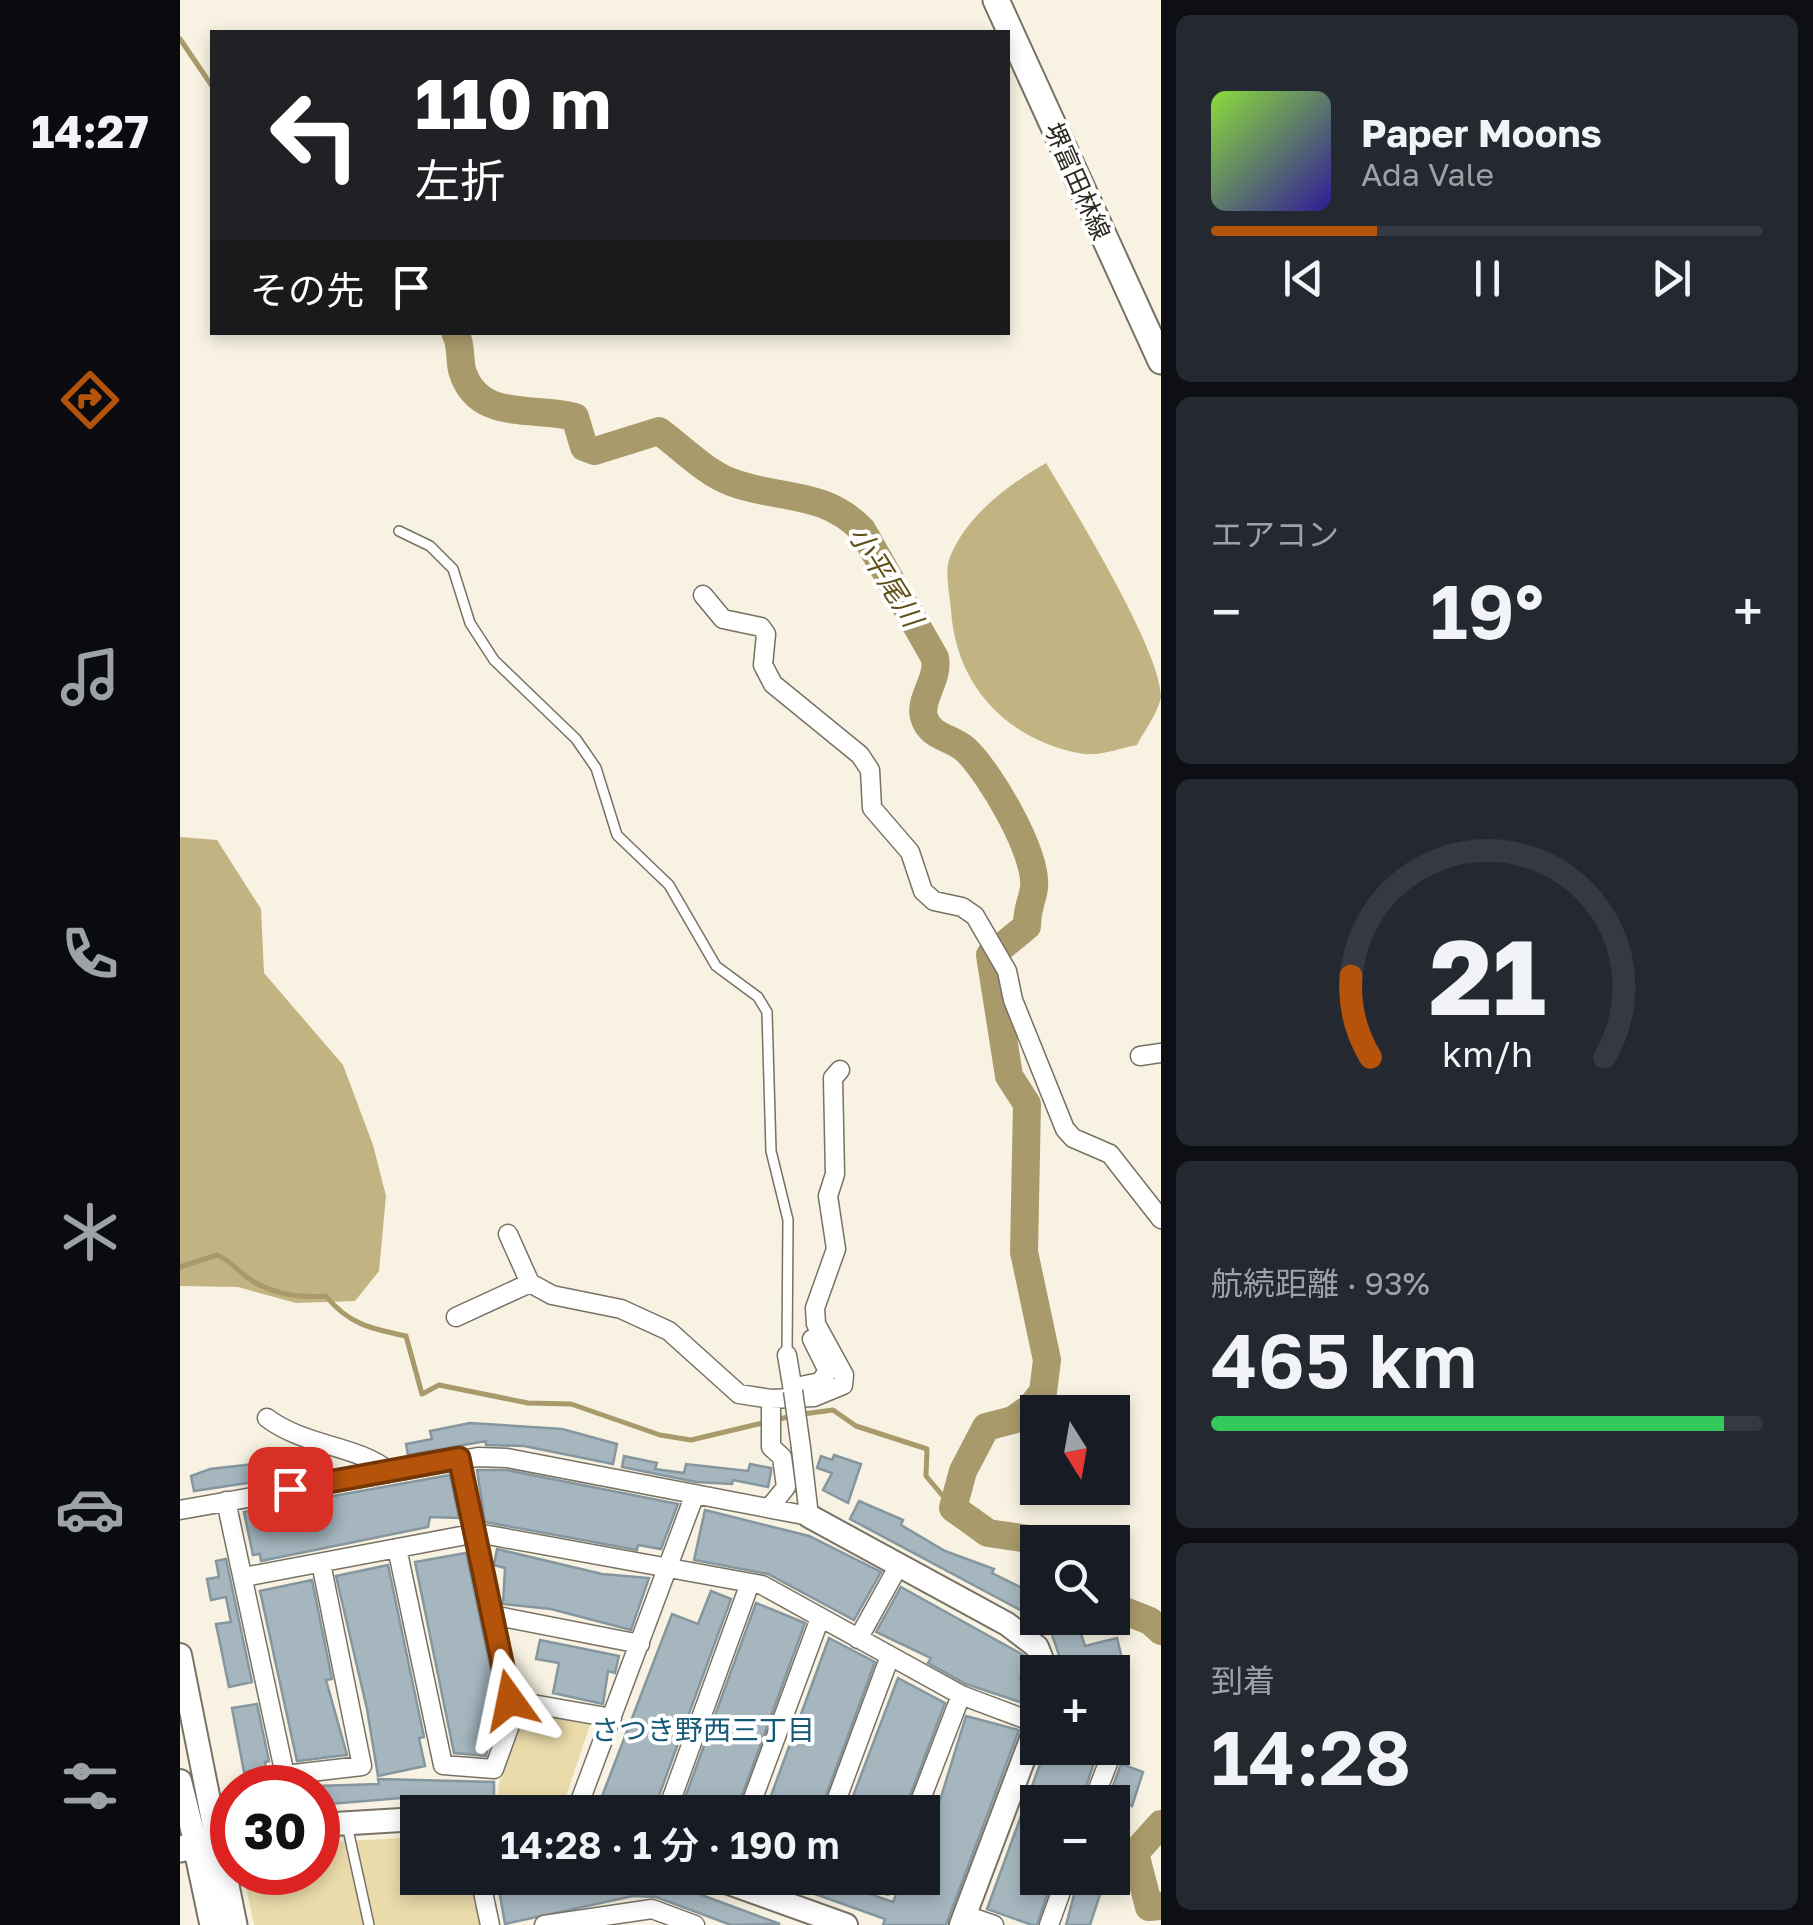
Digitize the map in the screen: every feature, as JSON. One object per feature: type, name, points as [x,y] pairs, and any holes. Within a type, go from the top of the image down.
[{"type":"main road","name":"堺富田林線","points":[[996,0],[1010,30]]},
{"type":"main road","name":"堺富田林線","points":[[1010,31],[1160,361]]},
{"type":"main road","points":[[206,1844],[213,1925]]},
{"type":"main road","points":[[206,1844],[234,1925]]},
{"type":"street","points":[[703,595],[723,619],[761,627],[766,634],[763,665],[773,684],[860,755],[870,770],[872,808],[910,852],[922,890],[934,901],[976,916],[1007,971],[1013,1000],[1065,1129],[1073,1138],[1110,1154],[1160,1219]]},
{"type":"street","points":[[1140,1056],[1160,1053]]},
{"type":"street","points":[[508,1234],[530,1283],[552,1295],[621,1310],[651,1322],[689,1346],[739,1394],[771,1401],[814,1397],[843,1385],[844,1374],[816,1324],[815,1308],[836,1249],[828,1196],[835,1174],[833,1078],[840,1070]]},
{"type":"street","points":[[651,1322],[654,1315],[686,1336],[738,1384],[793,1389],[820,1382],[828,1371],[806,1327],[804,1308],[824,1258],[836,1249]]},
{"type":"street","points":[[456,1317],[530,1283]]},
{"type":"street","points":[[787,1355],[809,1516]]},
{"type":"street","points":[[770,1507],[786,1487],[782,1457],[771,1447],[771,1401]]},
{"type":"street","points":[[266,1418],[326,1448],[375,1460],[387,1470]]},
{"type":"street","points":[[397,1548],[442,1766],[494,1768],[510,1725],[510,1700],[459,1458]]},
{"type":"street","points":[[180,1510],[459,1458],[507,1458],[809,1516],[1026,1636],[1040,1655]]},
{"type":"street","points":[[583,1795],[695,1494]]},
{"type":"street","points":[[226,1502],[285,1775],[362,1766],[320,1564]]},
{"type":"street","points":[[244,1577],[477,1533],[750,1583],[961,1695],[1020,1717]]},
{"type":"street","points":[[858,1639],[898,1565]]},
{"type":"street","points":[[673,1795],[750,1583]]},
{"type":"street","points":[[492,1615],[640,1644]]},
{"type":"street","points":[[754,1795],[820,1618]]},
{"type":"street","points":[[180,1656],[206,1844]]},
{"type":"street","points":[[838,1795],[890,1656]]},
{"type":"street","points":[[923,1795],[961,1695]]},
{"type":"street","points":[[510,1700],[612,1718]]},
{"type":"street","points":[[994,1925],[963,1920],[1021,1765]]},
{"type":"street","points":[[180,1780],[206,1844]]},
{"type":"street","points":[[340,1822],[400,1820]]},
{"type":"street","points":[[484,1895],[490,1925]]},
{"type":"street","points":[[762,1895],[846,1925]]},
{"type":"street","points":[[1049,1925],[1060,1895]]},
{"type":"street","points":[[544,1925],[629,1909],[652,1909],[694,1925]]},
{"type":"lane","points":[[399,531],[430,546],[453,569],[470,622],[494,660],[576,739],[596,768],[617,835],[669,885],[716,966],[758,997],[767,1012],[771,1150],[788,1220],[787,1355]]},
{"type":"lane","points":[[346,1822],[369,1925]]},
{"type":"shaded area","points":[[1046,463],[1114,579],[1157,675],[1161,697],[1137,745],[1084,754],[1032,737],[991,706],[963,663],[951,610],[947,576],[950,557],[967,528],[990,502]]},
{"type":"shaded area","points":[[180,837],[217,840],[261,909],[264,973],[343,1065],[373,1145],[386,1196],[379,1271],[355,1301],[296,1303],[238,1287],[180,1286]]},
{"type":"shaded area","points":[[526,1712],[590,1725],[567,1795],[498,1795]]},
{"type":"shaded area","points":[[400,1838],[400,1895],[473,1895],[480,1925],[254,1925],[248,1895],[340,1895],[340,1842]]},
{"type":"building","points":[[470,1423],[562,1429],[617,1444],[613,1464],[524,1446],[486,1445],[486,1441],[408,1455],[406,1444],[432,1439],[430,1431]]},
{"type":"building","points":[[834,1455],[861,1464],[848,1503],[823,1490],[832,1473],[817,1468],[821,1456],[832,1460]]},
{"type":"building","points":[[624,1456],[657,1463],[655,1469],[684,1473],[686,1464],[748,1471],[750,1464],[771,1468],[771,1472],[768,1487],[733,1480],[732,1484],[696,1482],[622,1467]]},
{"type":"building","points":[[306,1458],[309,1474],[194,1491],[191,1476],[210,1469]]},
{"type":"building","points":[[477,1470],[506,1470],[678,1504],[661,1549],[638,1545],[637,1550],[485,1522]]},
{"type":"building","points":[[450,1475],[459,1518],[430,1517],[428,1527],[261,1561],[260,1554],[253,1555],[244,1512]]},
{"type":"building","points":[[859,1501],[903,1520],[901,1525],[945,1551],[994,1569],[992,1573],[1020,1587],[1020,1610],[850,1519]]},
{"type":"building","points":[[705,1510],[809,1536],[881,1572],[854,1620],[768,1574],[694,1560]]},
{"type":"building","points":[[497,1549],[602,1574],[649,1578],[631,1630],[551,1609],[503,1604],[505,1568],[494,1565]]},
{"type":"building","points":[[466,1553],[498,1703],[486,1756],[454,1753],[415,1562]]},
{"type":"building","points":[[226,1559],[252,1682],[229,1687],[216,1624],[231,1622],[226,1597],[211,1600],[207,1579],[219,1577],[216,1561]]},
{"type":"building","points":[[388,1565],[424,1737],[419,1738],[425,1766],[378,1776],[367,1709],[336,1576]]},
{"type":"building","points":[[312,1580],[332,1679],[326,1680],[347,1755],[297,1761],[260,1591]]},
{"type":"building","points":[[901,1587],[1023,1655],[1020,1655],[1020,1702],[966,1684],[928,1663],[931,1658],[876,1632]]},
{"type":"building","points":[[711,1591],[731,1599],[659,1795],[603,1795],[672,1614],[698,1624]]},
{"type":"building","points":[[756,1603],[805,1623],[742,1795],[686,1795]]},
{"type":"building","points":[[1052,1635],[1081,1635],[1085,1646],[1117,1638],[1121,1655],[1059,1655]]},
{"type":"building","points":[[829,1638],[875,1662],[826,1795],[771,1795]]},
{"type":"building","points":[[540,1640],[619,1656],[615,1673],[608,1671],[603,1704],[553,1693],[559,1663],[536,1659]]},
{"type":"building","points":[[898,1678],[945,1703],[910,1795],[853,1795]]},
{"type":"building","points":[[257,1704],[269,1761],[266,1765],[243,1765],[232,1708]]},
{"type":"building","points":[[966,1716],[1019,1730],[946,1925],[883,1925],[885,1919],[818,1895],[873,1895],[893,1902],[896,1895],[940,1895],[940,1800]]},
{"type":"building","points":[[1040,1765],[1093,1765],[1087,1785],[1032,1785]]},
{"type":"building","points":[[1121,1765],[1143,1772],[1132,1806],[1130,1785],[1113,1785]]},
{"type":"building","points":[[378,1779],[494,1782],[494,1795],[400,1795],[400,1798],[340,1803],[340,1785],[379,1784]]},
{"type":"building","points":[[1020,1819],[1020,1895],[1047,1895],[1037,1925],[987,1909]]},
{"type":"building","points":[[500,1895],[702,1895],[780,1924],[731,1925],[656,1897],[633,1896],[505,1924]]},
{"type":"building","points":[[1074,1895],[1100,1895],[1090,1925],[1066,1925]]},
{"type":"waterway","points":[[180,39],[210,83]]},
{"type":"waterway","name":"小平尾川","points":[[456,335],[469,386],[493,405],[575,417],[584,447],[595,451],[659,431],[722,478],[749,488],[816,502],[847,517],[862,530],[935,658],[923,710],[927,724],[976,761],[999,795],[1028,855],[1034,888],[1027,926],[999,949]]},
{"type":"waterway","name":"小平尾川","points":[[990,955],[1009,1076],[1027,1104],[1024,1252],[1047,1360],[1043,1392],[1030,1408],[1013,1420],[986,1427],[963,1471],[953,1508],[988,1533],[1020,1538]]},
{"type":"waterway","points":[[180,1267],[217,1255],[264,1287],[290,1295],[326,1296],[362,1324],[406,1336],[422,1394],[439,1385],[528,1403],[571,1404],[660,1435],[691,1440],[792,1416]]},
{"type":"waterway","points":[[803,1414],[833,1410],[856,1426],[927,1449],[926,1476],[953,1508]]},
{"type":"waterway","name":"小平尾川","points":[[1130,1613],[1150,1621],[1161,1631]]},
{"type":"waterway","name":"小平尾川","points":[[1161,1824],[1135,1853],[1149,1907],[1161,1906]]},
{"type":"district","name":"さつき野西三丁目","points":[[703,1729]]},
{"type":"route","points":[[290,1489],[459,1458],[510,1700]]}]
